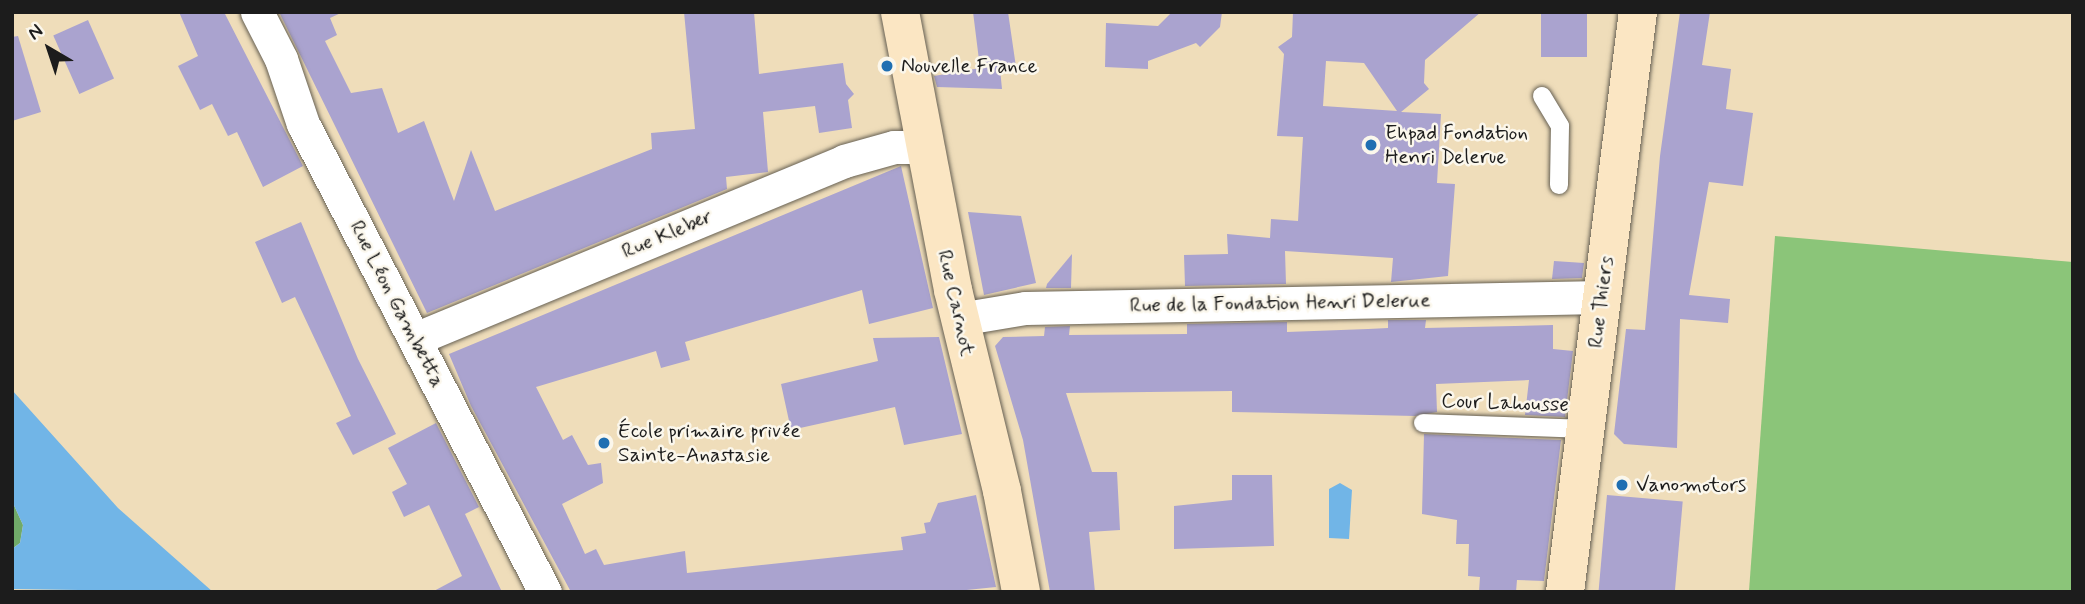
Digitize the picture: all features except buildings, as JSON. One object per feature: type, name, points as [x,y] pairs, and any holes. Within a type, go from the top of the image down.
[{"type":"main road","name":"Rue Carnot","points":[[900,12],[923,147],[959,320],[1002,491],[1021,592]]},
{"type":"main road","name":"Rue Thiers","points":[[1565,592],[1638,12]]},
{"type":"street","name":"Rue Léon Gambetta","points":[[257,12],[281,59],[303,124],[545,592]]},
{"type":"street","name":"Rue Kleber","points":[[415,339],[830,166],[883,149],[923,147]]},
{"type":"street","name":"Rue de la Fondation Henri Delerue","points":[[959,320],[1008,309],[1602,297]]},
{"type":"lane","points":[[1542,96],[1560,126],[1559,185]]},
{"type":"lane","name":"Cour Lahousse","points":[[1423,423],[1585,429]]},
{"type":"green space","points":[[1775,236],[2073,262],[2073,592],[1749,591]]},
{"type":"green space","points":[[12,501],[23,525],[20,543],[12,549]]},
{"type":"water","points":[[12,390],[118,508],[213,592],[12,589],[12,549],[20,543],[23,525],[12,501]]},
{"type":"water","points":[[1340,483],[1352,490],[1349,539],[1329,538],[1329,489]]},
{"type":"place","name":"Nouvelle France","points":[[887,66]]},
{"type":"place","name":"Ehpad Fondation Henri Delerue","points":[[1371,145]]},
{"type":"place","name":"École primaire privée Sainte-Anastasie","points":[[604,443]]},
{"type":"place","name":"Vanomotors","points":[[1622,485]]}]
